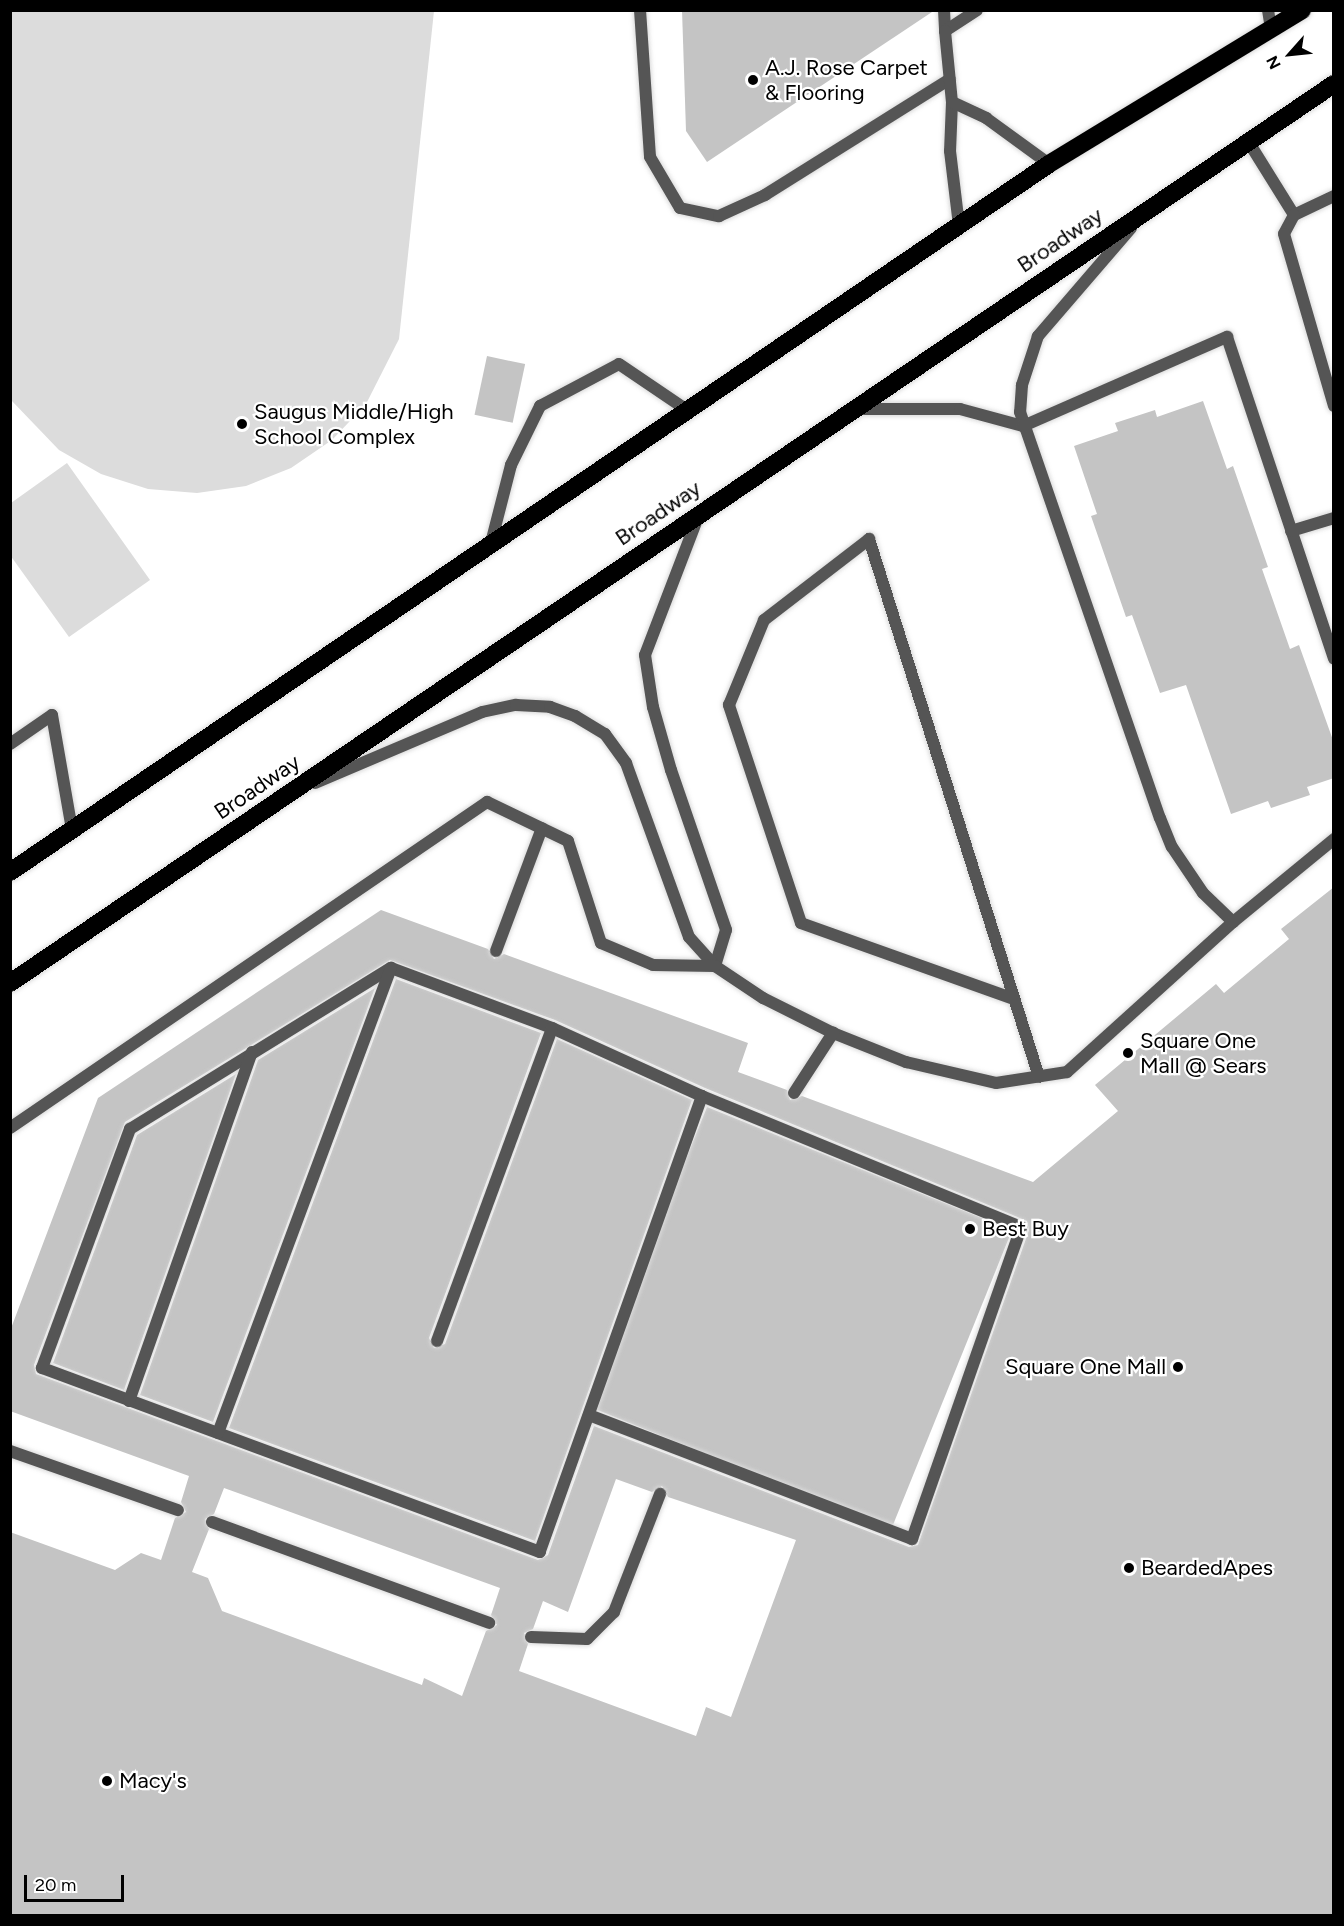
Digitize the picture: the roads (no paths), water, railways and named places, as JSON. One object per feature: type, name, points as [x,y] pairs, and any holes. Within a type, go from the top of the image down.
[{"type":"highway","points":[[10,872],[1049,164],[1270,20],[1302,10]]},
{"type":"highway","name":"Broadway","points":[[15,982],[1334,84]]},
{"type":"lane","points":[[640,10],[650,157],[680,208],[719,216],[765,195],[950,79]]},
{"type":"lane","points":[[944,10],[952,102],[950,151],[959,225]]},
{"type":"lane","points":[[945,32],[977,10]]},
{"type":"lane","points":[[952,102],[986,118],[1049,164]]},
{"type":"lane","points":[[1248,141],[1294,215]]},
{"type":"lane","points":[[1334,196],[1294,215],[1284,234],[1334,406]]},
{"type":"lane","points":[[1146,211],[1038,336],[1022,385],[1023,426],[1164,828],[1203,893],[1233,922]]},
{"type":"lane","points":[[855,409],[960,409],[1023,426],[1227,338],[1334,659]]},
{"type":"lane","points":[[491,543],[511,465],[540,406],[619,364],[687,410]]},
{"type":"lane","points":[[698,515],[645,655],[662,739],[726,930],[715,966]]},
{"type":"lane","points":[[1291,531],[1334,518]]},
{"type":"lane","points":[[1014,999],[801,923],[729,705],[764,620],[869,539],[1039,1077]]},
{"type":"lane","points":[[286,796],[482,712],[516,705],[550,707],[575,716],[605,734],[626,763],[689,938],[715,966],[763,998],[833,1033],[906,1062],[996,1083],[1067,1072],[1233,922],[1334,839]]},
{"type":"lane","points":[[10,744],[52,715],[72,830]]},
{"type":"lane","points":[[10,1128],[487,802],[568,841],[601,943],[653,965],[715,966]]},
{"type":"lane","points":[[496,951],[542,828]]},
{"type":"lane","points":[[391,968],[552,1028],[702,1096],[1021,1227],[912,1539],[589,1415]]},
{"type":"lane","points":[[391,968],[130,1129],[42,1368],[540,1552],[702,1096]]},
{"type":"lane","points":[[218,1433],[391,968]]},
{"type":"lane","points":[[437,1341],[552,1028]]},
{"type":"lane","points":[[794,1093],[833,1033]]},
{"type":"lane","points":[[129,1401],[252,1052]]},
{"type":"lane","points":[[10,1451],[178,1510]]},
{"type":"lane","points":[[531,1637],[586,1639],[614,1612],[660,1494]]},
{"type":"lane","points":[[212,1522],[489,1623]]},
{"type":"place","name":"A.J. Rose Carpet & Flooring","points":[[753,80]]},
{"type":"place","name":"Saugus Middle/High School Complex","points":[[242,424]]},
{"type":"place","name":"Square One Mall @ Sears","points":[[1128,1053]]},
{"type":"place","name":"Best Buy","points":[[970,1229]]},
{"type":"place","name":"Square One Mall","points":[[1178,1367]]},
{"type":"place","name":"BeardedApes","points":[[1129,1568]]},
{"type":"place","name":"Macy's","points":[[107,1781]]}]
